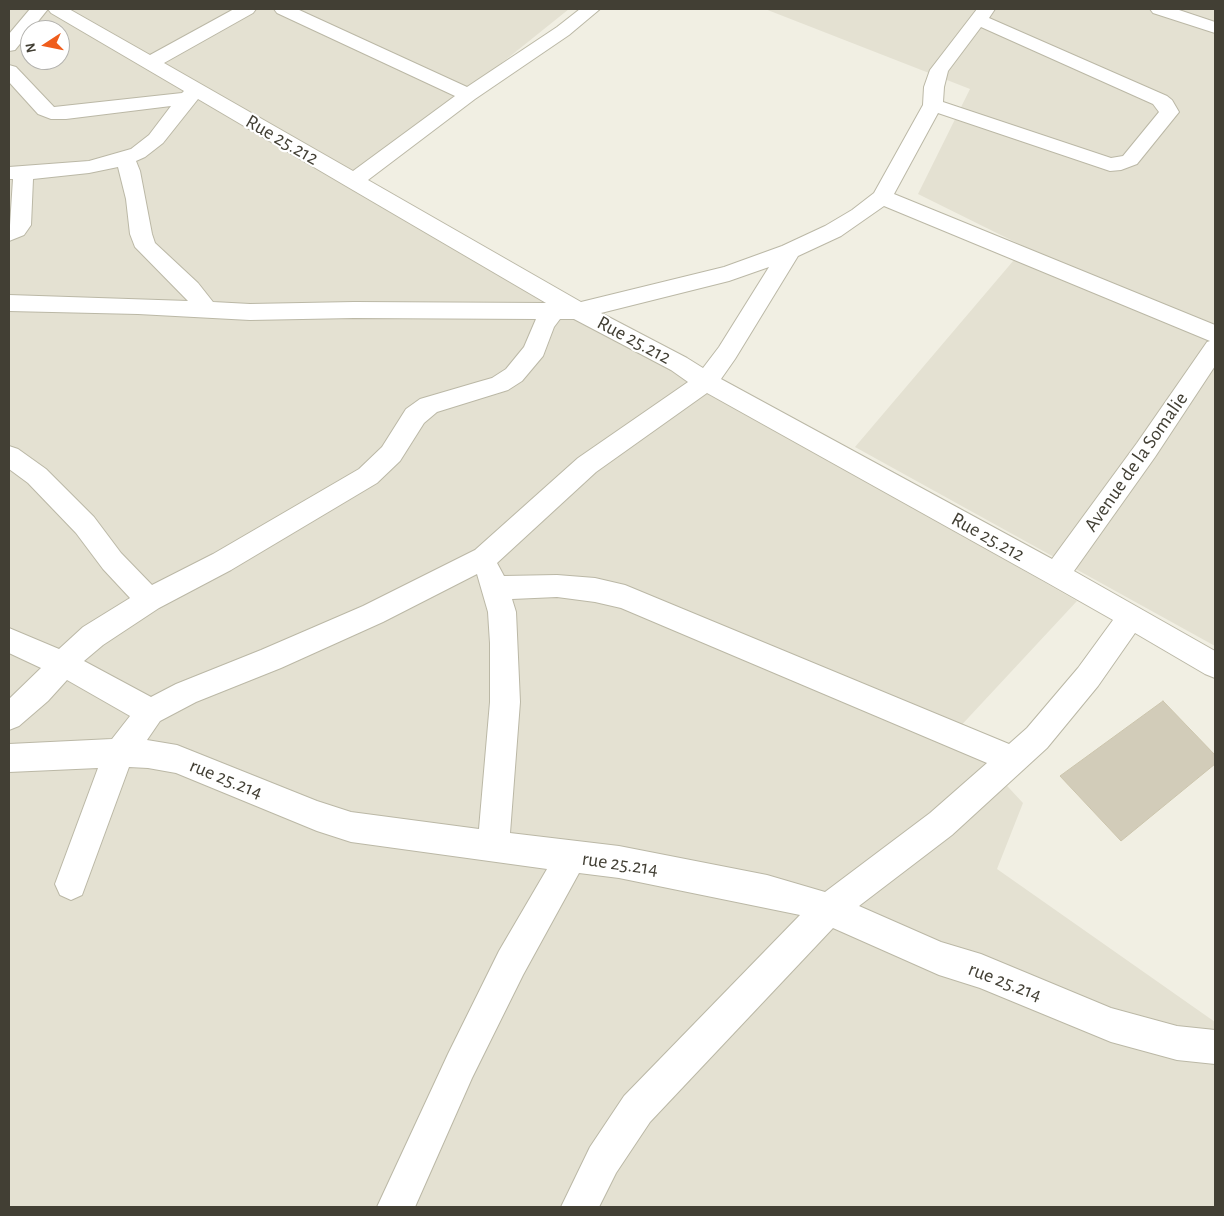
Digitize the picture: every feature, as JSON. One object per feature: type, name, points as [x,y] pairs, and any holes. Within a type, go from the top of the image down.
[{"type":"street","points":[[9,46],[39,9]]},
{"type":"street","name":"Rue 25.212","points":[[57,9],[152,62],[192,95],[353,181],[578,311],[679,364],[706,382],[1056,574],[1215,665]]},
{"type":"street","points":[[152,62],[247,9]]},
{"type":"street","points":[[283,9],[468,95]]},
{"type":"street","points":[[353,181],[468,95],[591,9]]},
{"type":"street","points":[[1159,9],[1215,28]]},
{"type":"street","points":[[9,303],[128,305],[250,312],[354,310],[578,311],[729,273],[790,251],[833,231],[859,215],[882,197],[933,105],[934,87],[939,70],[981,14],[1160,100],[1165,104],[1169,112],[1130,160],[1110,166],[933,105]]},
{"type":"street","points":[[9,71],[18,89],[50,113],[66,113],[192,95]]},
{"type":"street","points":[[9,234],[20,225],[17,173],[89,166],[125,159],[146,149],[192,95]]},
{"type":"street","points":[[125,159],[136,199],[140,234],[146,247],[190,288],[207,310]]},
{"type":"street","points":[[882,197],[1215,334]]},
{"type":"street","points":[[71,884],[93,816],[120,753],[150,712],[186,693],[271,659],[372,614],[484,558],[587,465],[706,382],[727,353],[790,251]]},
{"type":"street","points":[[9,717],[38,692],[63,664],[93,636],[149,600],[222,562],[368,476],[390,454],[414,416],[429,405],[500,384],[514,375],[534,350],[543,326],[553,311]]},
{"type":"street","name":"Avenue de la Somalie","points":[[1056,574],[1146,450],[1215,348]]},
{"type":"street","points":[[9,456],[37,476],[84,525],[112,561],[149,600]]},
{"type":"street","points":[[484,558],[502,612],[505,702],[493,847]]},
{"type":"street","points":[[495,588],[557,586],[595,590],[626,597],[1012,758]]},
{"type":"street","points":[[580,1207],[603,1160],[637,1109],[795,942],[829,909],[941,824],[1012,758],[1037,738],[1088,677],[1131,617]]},
{"type":"street","points":[[9,640],[63,664],[119,693],[150,712]]},
{"type":"street","name":"rue 25.214","points":[[9,758],[120,753],[148,754],[177,759],[317,816],[351,827],[493,847],[620,862],[775,893],[829,909],[939,958],[981,971],[1111,1025],[1178,1043],[1215,1047]]},
{"type":"street","points":[[396,1207],[460,1066],[511,963],[571,857]]},
{"type":"shaded area","points":[[9,9],[569,9],[351,184],[1077,601],[956,731],[1023,803],[997,869],[1215,1022],[1215,1207],[9,1207]]},
{"type":"shaded area","points":[[765,9],[1215,9],[1215,646],[855,447],[1025,247],[918,194],[970,89]]},
{"type":"building","points":[[1163,701],[1215,755],[1215,764],[1121,841],[1060,776]]}]
